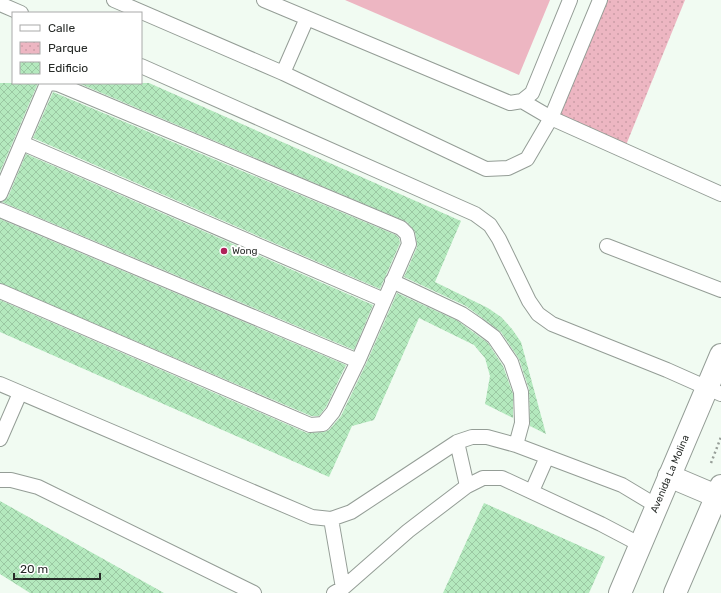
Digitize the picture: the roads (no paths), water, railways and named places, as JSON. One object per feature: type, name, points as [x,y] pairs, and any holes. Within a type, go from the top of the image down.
[{"type":"main road","name":"Avenida La Molina","points":[[620,593],[669,476],[714,391],[721,355]]},
{"type":"main road","points":[[669,476],[720,493],[675,593]]},
{"type":"lane","points":[[114,0],[142,12]]},
{"type":"lane","points":[[264,0],[510,103],[522,101],[532,92],[570,0]]},
{"type":"lane","points":[[142,12],[283,73],[486,169],[508,168],[527,159],[551,118],[600,0]]},
{"type":"lane","points":[[0,4],[19,12]]},
{"type":"lane","points":[[283,73],[307,18]]},
{"type":"lane","points":[[142,66],[475,214],[490,226],[499,239],[529,301],[538,314],[552,324],[667,370],[714,391]]},
{"type":"lane","points":[[0,194],[46,86],[50,84]]},
{"type":"lane","points":[[0,291],[310,425],[324,424],[333,412],[358,362],[408,244],[407,234],[401,228],[55,84]]},
{"type":"lane","points":[[522,101],[551,118],[721,194]]},
{"type":"lane","points":[[22,143],[384,300]]},
{"type":"lane","points":[[0,210],[358,362]]},
{"type":"lane","points":[[607,246],[721,290]]},
{"type":"lane","points":[[392,281],[462,314],[494,337],[511,362],[521,392],[522,423],[516,445]]},
{"type":"lane","points":[[0,384],[312,517],[330,518],[351,512],[457,442],[472,437],[487,437],[516,445],[622,485],[657,506]]},
{"type":"lane","points":[[0,439],[20,393]]},
{"type":"lane","points":[[457,442],[467,486]]},
{"type":"lane","points":[[532,491],[547,457]]},
{"type":"lane","points":[[339,590],[408,531],[467,486],[483,478],[502,478],[601,524],[641,545]]},
{"type":"lane","points":[[0,480],[11,480],[38,487],[254,593]]},
{"type":"lane","points":[[330,518],[339,590]]},
{"type":"place","name":"Wong","points":[[224,251]]}]
